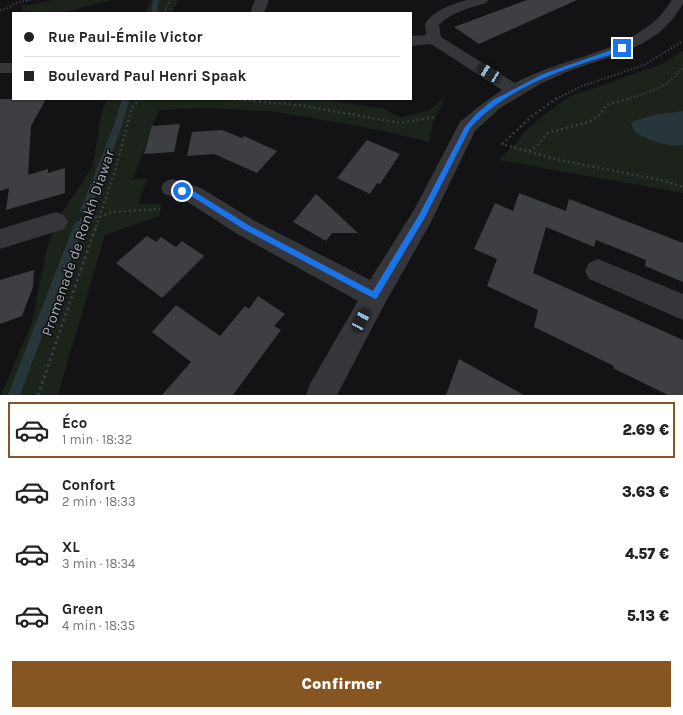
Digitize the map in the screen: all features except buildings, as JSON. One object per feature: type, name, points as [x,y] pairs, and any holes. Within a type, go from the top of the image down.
[{"type":"street","points":[[257,12],[262,0]]},
{"type":"street","points":[[434,39],[432,24],[437,17],[445,12],[481,0]]},
{"type":"street","points":[[321,395],[375,296],[422,217],[468,127],[478,116],[495,102],[514,90],[544,75],[610,53],[633,43],[664,22],[679,0]]},
{"type":"street","points":[[412,41],[434,39],[514,90]]},
{"type":"street","points":[[0,68],[12,68]]},
{"type":"street","points":[[182,191],[247,228],[375,296]]},
{"type":"street","points":[[0,239],[56,222]]},
{"type":"street","points":[[598,271],[683,307]]},
{"type":"path","points":[[0,10],[8,8],[16,3],[31,0]]},
{"type":"path","points":[[164,12],[170,0]]},
{"type":"path","points":[[683,41],[666,53],[630,71],[581,87],[557,98],[526,119],[502,144],[559,160],[661,180],[683,187]]},
{"type":"path","points":[[528,151],[538,145],[548,133],[589,122],[601,114],[606,105],[647,93],[667,84],[683,68]]},
{"type":"path","name":"Promenade de Ronkh Diawar","points":[[38,395],[115,171],[132,108],[139,100]]},
{"type":"path","points":[[240,100],[298,105],[401,123],[435,117]]},
{"type":"path","points":[[56,222],[99,217],[112,212],[169,209],[182,191]]},
{"type":"shaded area","points":[[54,0],[111,0],[65,12],[23,12],[22,6]]},
{"type":"shaded area","points":[[149,0],[178,0],[172,12],[146,12],[151,1]]},
{"type":"shaded area","points":[[683,51],[683,193],[498,160],[517,142],[524,132],[569,97],[664,63]]},
{"type":"shaded area","points":[[446,96],[433,122],[429,142],[384,131],[278,112],[209,108],[159,110],[133,179],[147,178],[139,204],[161,204],[160,216],[105,235],[58,395],[1,395],[32,322],[46,252],[56,222],[93,166],[101,116],[107,100],[323,100],[382,108],[400,117],[428,111]]},
{"type":"shaded area","points":[[683,111],[683,145],[666,144],[647,139],[636,132],[631,122],[654,115]]},
{"type":"waterway","points":[[154,12],[156,0]]},
{"type":"waterway","points":[[85,211],[118,125],[126,100]]},
{"type":"waterway","points":[[14,395],[79,225]]},
{"type":"route","points":[[182,191],[192,194],[247,228],[375,296],[422,217],[468,127],[478,116],[495,102],[514,90],[544,75],[622,48]]}]
